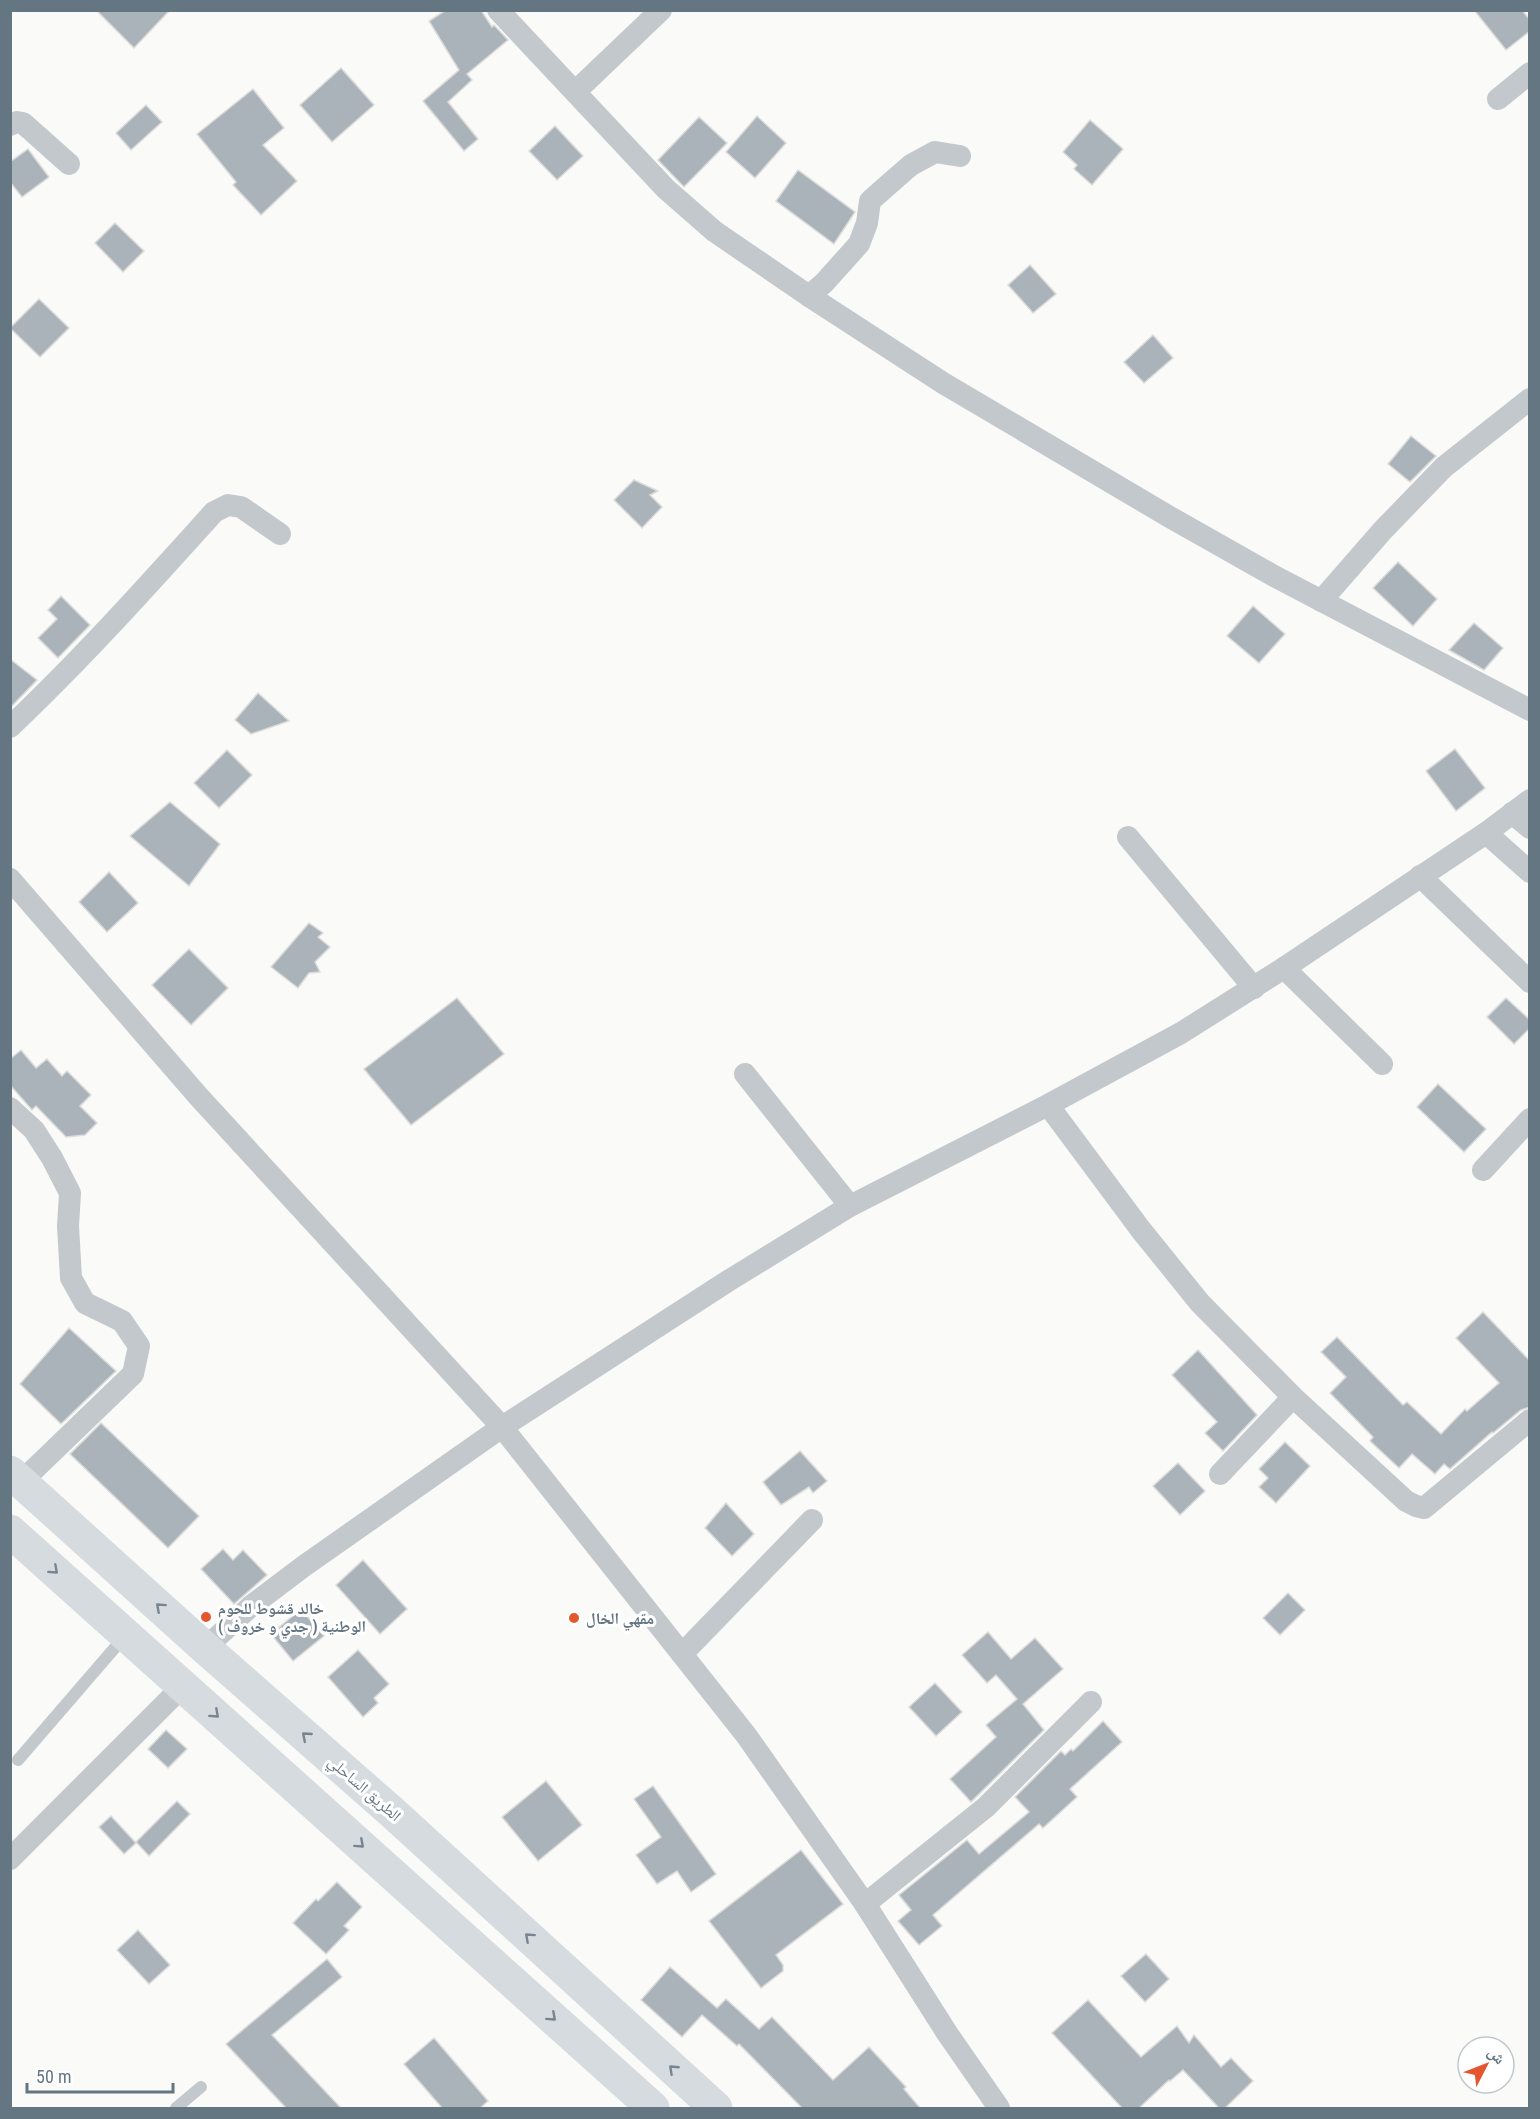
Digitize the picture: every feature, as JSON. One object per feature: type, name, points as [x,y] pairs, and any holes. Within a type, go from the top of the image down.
[{"type":"highway","name":"الطريق الساحلي","points":[[16,1477],[205,1648],[393,1813],[716,2109]]},
{"type":"highway","points":[[10,1531],[653,2109]]},
{"type":"street","points":[[498,10],[666,189],[714,231],[809,296],[943,383],[1168,516],[1321,601],[1530,710]]},
{"type":"street","points":[[575,92],[661,10]]},
{"type":"street","points":[[1498,99],[1530,73]]},
{"type":"street","points":[[10,125],[17,122],[23,123],[69,164]]},
{"type":"street","points":[[809,296],[824,283],[859,244],[867,223],[870,201],[911,165],[935,152],[960,156]]},
{"type":"street","points":[[1321,601],[1383,530],[1444,467],[1530,399]]},
{"type":"street","points":[[10,727],[97,641],[214,512],[228,505],[241,507],[279,534]]},
{"type":"street","points":[[205,1648],[251,1606],[304,1566],[502,1427],[728,1281],[850,1206],[1180,1033],[1254,988],[1521,806],[1530,828]]},
{"type":"street","points":[[1486,832],[1530,872]]},
{"type":"street","points":[[1128,837],[1254,988]]},
{"type":"street","points":[[1420,876],[1530,981]]},
{"type":"street","points":[[10,879],[199,1096],[502,1427],[746,1735],[865,1904],[947,2033],[999,2109]]},
{"type":"street","points":[[1284,968],[1382,1064]]},
{"type":"street","points":[[745,1074],[850,1206]]},
{"type":"street","points":[[1048,1104],[1141,1230],[1200,1303],[1293,1396],[1406,1501],[1424,1508],[1526,1429]]},
{"type":"street","points":[[10,1108],[34,1130],[70,1192],[68,1226],[71,1278],[86,1303],[122,1321],[139,1346],[133,1374],[16,1477]]},
{"type":"street","points":[[1483,1170],[1530,1119]]},
{"type":"street","points":[[1220,1474],[1293,1396]]},
{"type":"street","points":[[681,1654],[812,1520]]},
{"type":"street","points":[[10,1859],[183,1686]]},
{"type":"street","points":[[865,1904],[986,1808],[1091,1702]]},
{"type":"lane","points":[[18,1760],[126,1635]]},
{"type":"lane","points":[[176,2109],[201,2087]]},
{"type":"building","points":[[96,10],[170,10],[134,48]]},
{"type":"building","points":[[446,10],[481,10],[492,27],[494,25],[508,40],[467,74],[472,80],[448,102],[478,139],[464,151],[423,101],[459,70],[429,21]]},
{"type":"building","points":[[1474,10],[1522,10],[1530,20],[1530,31],[1506,50]]},
{"type":"building","points":[[341,68],[374,105],[332,142],[300,105]]},
{"type":"building","points":[[253,89],[284,128],[263,145],[297,181],[261,215],[233,185],[236,182],[197,134]]},
{"type":"building","points":[[146,105],[162,122],[131,150],[116,133]]},
{"type":"building","points":[[757,116],[786,143],[755,178],[726,152]]},
{"type":"building","points":[[699,117],[727,143],[684,187],[658,160]]},
{"type":"building","points":[[1090,120],[1123,149],[1092,185],[1074,169],[1077,165],[1063,152]]},
{"type":"building","points":[[555,126],[583,156],[557,180],[529,151]]},
{"type":"building","points":[[28,149],[49,177],[22,197],[10,182],[10,162]]},
{"type":"building","points":[[798,170],[855,212],[834,244],[776,201]]},
{"type":"building","points":[[115,223],[144,251],[123,272],[95,243]]},
{"type":"building","points":[[1030,265],[1056,294],[1033,313],[1008,285]]},
{"type":"building","points":[[39,299],[69,328],[40,357],[10,328]]},
{"type":"building","points":[[1153,335],[1173,358],[1144,383],[1124,362]]},
{"type":"building","points":[[1411,436],[1436,456],[1410,482],[1388,464]]},
{"type":"building","points":[[634,480],[658,491],[650,495],[662,507],[642,528],[614,500]]},
{"type":"building","points":[[1398,562],[1437,599],[1413,626],[1373,588]]},
{"type":"building","points":[[61,596],[90,625],[58,658],[38,638],[57,619],[48,610]]},
{"type":"building","points":[[1253,606],[1285,634],[1259,663],[1227,636]]},
{"type":"building","points":[[1474,623],[1503,648],[1484,670],[1449,650]]},
{"type":"building","points":[[10,659],[37,680],[10,708]]},
{"type":"building","points":[[258,693],[289,721],[251,734],[235,720]]},
{"type":"building","points":[[1455,749],[1485,788],[1456,811],[1426,771]]},
{"type":"building","points":[[227,750],[252,775],[219,808],[194,783]]},
{"type":"building","points":[[170,802],[220,844],[189,886],[130,836]]},
{"type":"building","points":[[109,872],[138,903],[107,932],[79,902]]},
{"type":"building","points":[[309,923],[323,933],[318,937],[330,947],[315,962],[320,972],[309,973],[298,988],[271,967]]},
{"type":"building","points":[[189,949],[228,988],[191,1025],[152,985]]},
{"type":"building","points":[[457,998],[504,1054],[411,1125],[364,1069]]},
{"type":"building","points":[[1506,998],[1530,1020],[1530,1028],[1514,1044],[1487,1017]]},
{"type":"building","points":[[21,1050],[36,1068],[47,1059],[62,1076],[67,1071],[91,1095],[80,1106],[97,1123],[85,1135],[66,1137],[36,1106],[32,1110],[10,1085],[10,1059]]},
{"type":"building","points":[[1438,1084],[1486,1129],[1464,1152],[1417,1107]]},
{"type":"building","points":[[1483,1312],[1530,1361],[1530,1407],[1521,1410],[1492,1432],[1450,1469],[1444,1464],[1435,1474],[1412,1454],[1399,1468],[1370,1441],[1373,1437],[1330,1393],[1346,1377],[1321,1352],[1337,1337],[1403,1405],[1407,1402],[1441,1434],[1465,1409],[1467,1411],[1499,1383],[1456,1338]]},
{"type":"building","points":[[69,1328],[116,1371],[61,1424],[20,1384]]},
{"type":"building","points":[[1198,1350],[1257,1415],[1223,1451],[1205,1433],[1217,1422],[1172,1375]]},
{"type":"building","points":[[101,1423],[199,1516],[168,1548],[70,1454]]},
{"type":"building","points":[[1285,1442],[1310,1466],[1276,1503],[1259,1487],[1268,1478],[1259,1469]]},
{"type":"building","points":[[800,1451],[827,1481],[813,1493],[809,1487],[781,1505],[763,1482]]},
{"type":"building","points":[[1178,1463],[1205,1491],[1180,1515],[1153,1486]]},
{"type":"building","points":[[726,1503],[754,1534],[732,1556],[705,1528]]},
{"type":"building","points":[[223,1549],[233,1560],[243,1550],[267,1575],[234,1604],[201,1569]]},
{"type":"building","points":[[363,1560],[407,1609],[380,1634],[336,1585]]},
{"type":"building","points":[[1288,1593],[1305,1610],[1280,1635],[1263,1618]]},
{"type":"building","points":[[301,1609],[324,1636],[293,1661],[271,1634]]},
{"type":"building","points":[[988,1632],[1011,1659],[1035,1638],[1063,1669],[1023,1704],[1044,1730],[971,1802],[950,1779],[996,1737],[986,1725],[1017,1699],[996,1675],[987,1683],[962,1655]]},
{"type":"building","points":[[358,1650],[389,1684],[374,1698],[378,1703],[363,1717],[328,1677]]},
{"type":"building","points":[[935,1683],[962,1712],[936,1736],[909,1707]]},
{"type":"building","points":[[1103,1721],[1122,1742],[1070,1789],[1077,1797],[1043,1828],[1039,1824],[933,1915],[942,1926],[919,1945],[898,1921],[911,1910],[899,1895],[967,1840],[979,1854],[1029,1812],[1015,1797],[1061,1751],[1065,1755],[1071,1749],[1073,1751]]},
{"type":"building","points":[[166,1730],[187,1749],[168,1768],[148,1749]]},
{"type":"building","points":[[546,1781],[582,1825],[538,1861],[502,1817]]},
{"type":"building","points":[[653,1786],[716,1874],[691,1892],[677,1871],[657,1884],[636,1855],[661,1837],[634,1799]]},
{"type":"building","points":[[177,1801],[190,1814],[149,1856],[136,1842]]},
{"type":"building","points":[[111,1816],[136,1843],[124,1854],[99,1827]]},
{"type":"building","points":[[801,1850],[843,1904],[776,1955],[783,1965],[783,1971],[761,1988],[709,1921]]},
{"type":"building","points":[[337,1882],[362,1907],[344,1926],[349,1930],[326,1954],[293,1923],[316,1899],[318,1901]]},
{"type":"building","points":[[138,1930],[170,1965],[149,1984],[117,1950]]},
{"type":"building","points":[[1146,1954],[1169,1979],[1145,2002],[1121,1976]]},
{"type":"building","points":[[327,1959],[342,1977],[272,2035],[342,2109],[287,2109],[226,2044]]},
{"type":"building","points":[[670,1967],[717,2008],[726,1999],[759,2029],[772,2017],[833,2080],[869,2047],[906,2087],[904,2089],[921,2109],[803,2109],[739,2044],[737,2046],[702,2015],[682,2037],[641,2000]]},
{"type":"building","points":[[1088,2000],[1141,2057],[1177,2026],[1189,2043],[1194,2035],[1221,2067],[1231,2058],[1253,2081],[1224,2109],[1220,2109],[1183,2070],[1138,2109],[1123,2109],[1052,2033]]},
{"type":"building","points":[[434,2038],[488,2101],[479,2109],[443,2109],[404,2064]]},
{"type":"place","name":"خالد قشوط للحوم الوطنية ( جدي و خروف )","points":[[206,1617]]},
{"type":"place","name":"مقهي الخال","points":[[574,1618]]}]
